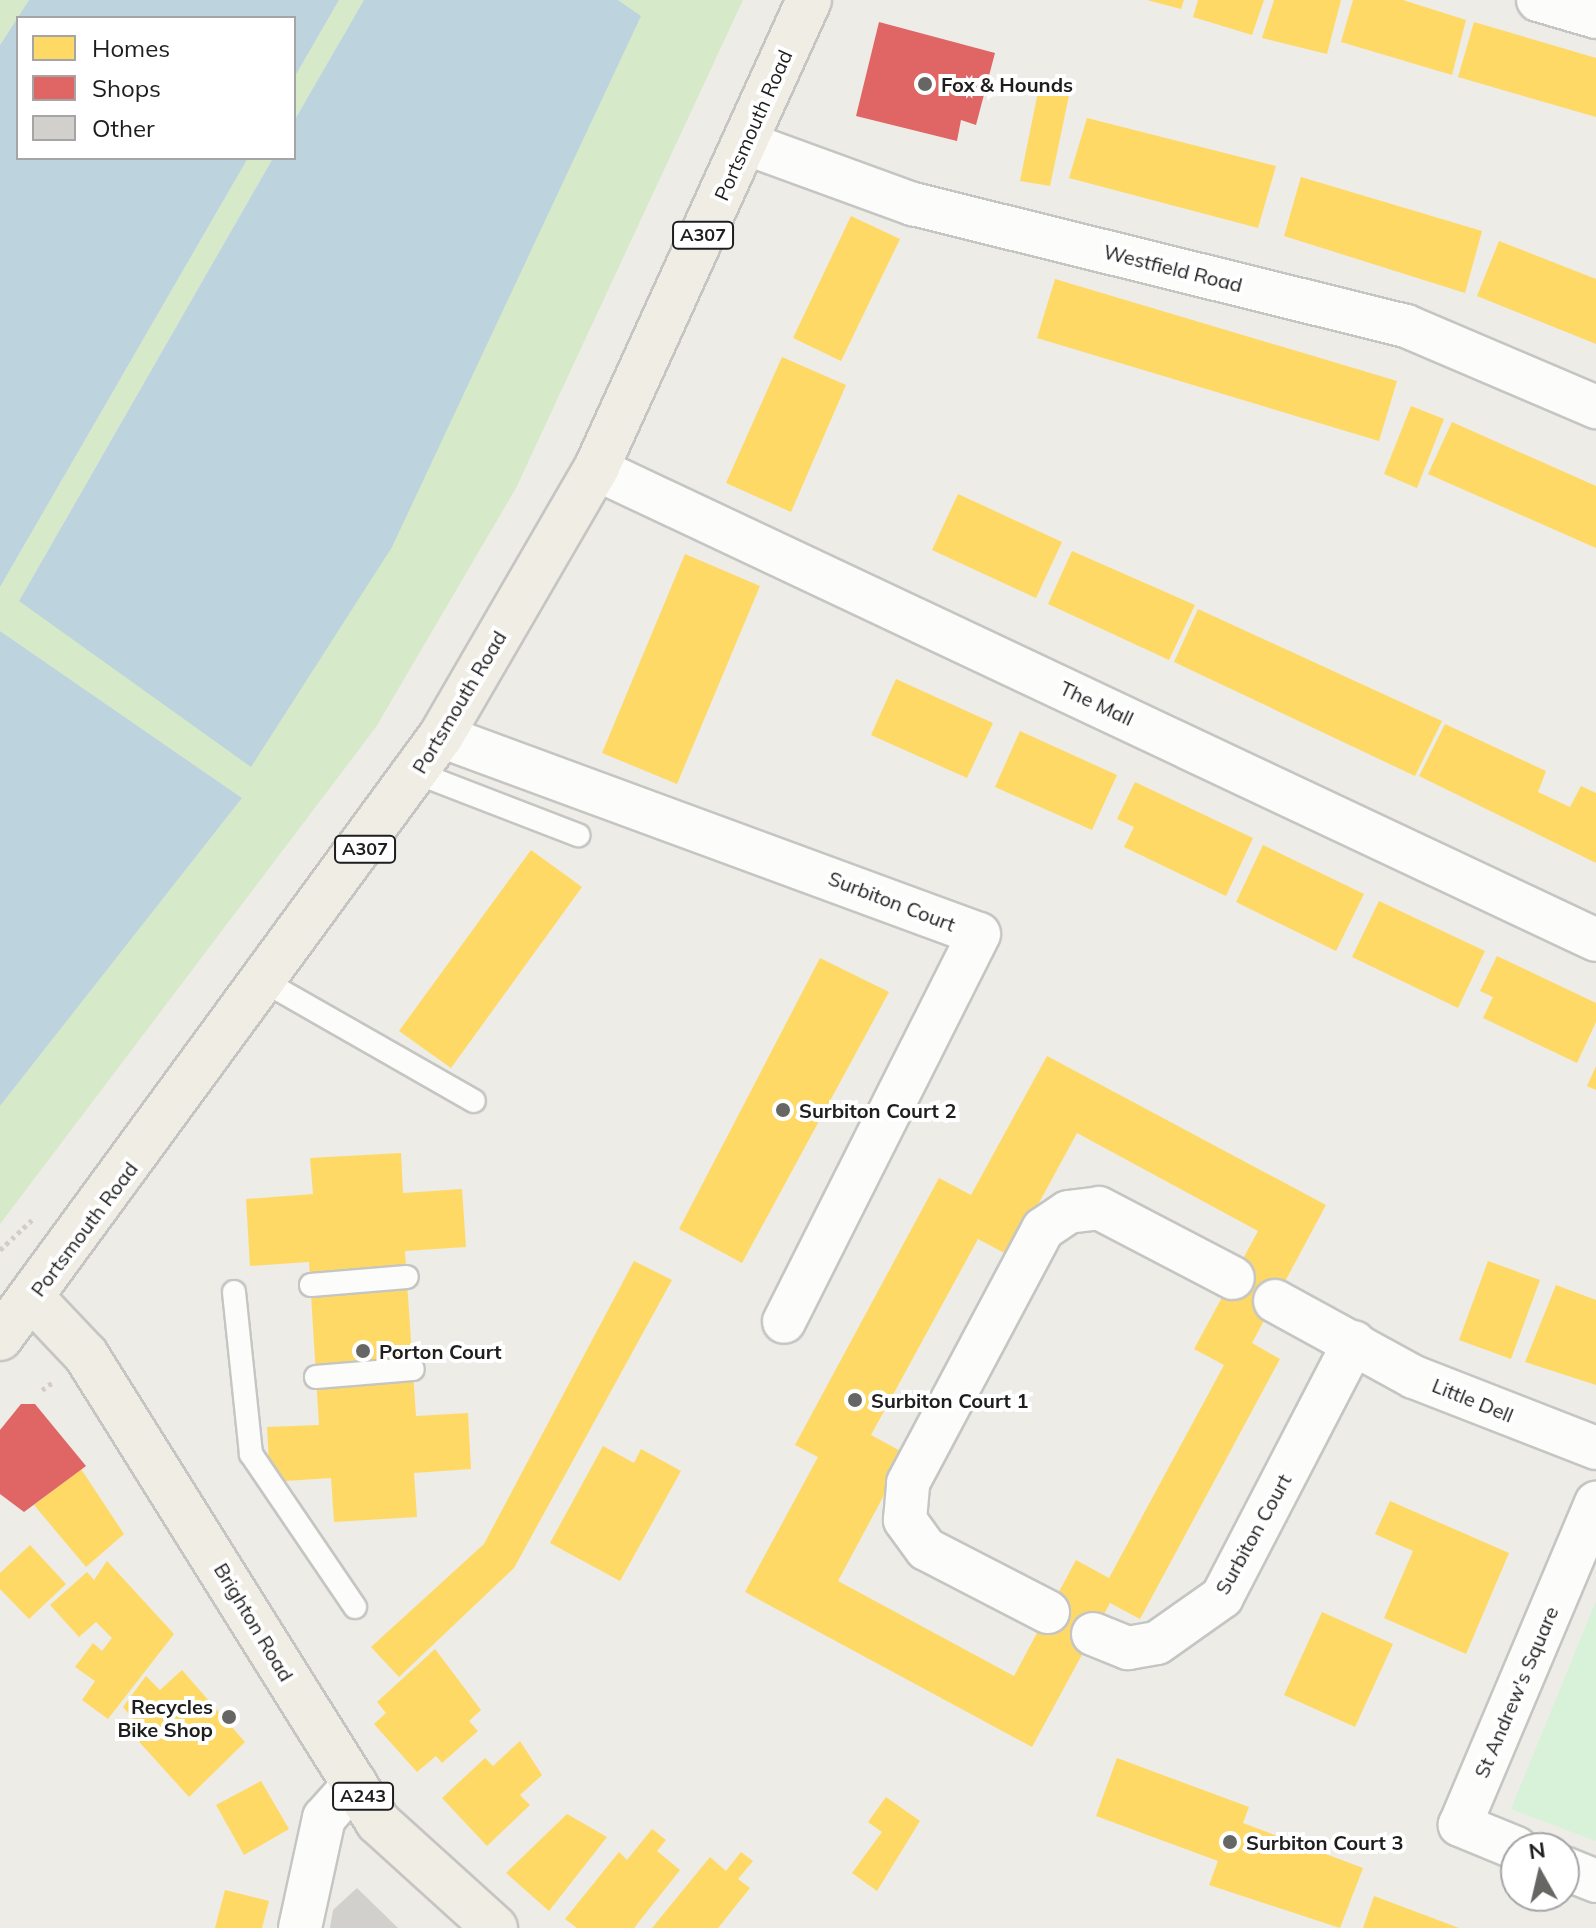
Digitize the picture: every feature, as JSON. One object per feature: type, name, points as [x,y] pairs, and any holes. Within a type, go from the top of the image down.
[{"type":"main road","name":"Portsmouth Road","points":[[0,1338],[33,1299],[267,983],[441,736],[596,469],[809,0]]},
{"type":"main road","name":"Brighton Road","points":[[33,1299],[86,1355],[378,1822],[495,1928]]},
{"type":"street","points":[[1538,0],[1596,17]]},
{"type":"street","name":"Westfield Road","points":[[745,143],[913,204],[1406,326],[1596,407]]},
{"type":"street","name":"The Mall","points":[[596,469],[1596,940]]},
{"type":"street","name":"Surbiton Court","points":[[441,736],[979,934],[784,1322]]},
{"type":"street","points":[[1048,1612],[926,1549],[905,1520],[908,1483],[1043,1229],[1068,1212],[1099,1208],[1233,1278]]},
{"type":"street","name":"Little Dell","points":[[1275,1301],[1414,1377],[1596,1448]]},
{"type":"street","name":"Surbiton Court","points":[[1093,1634],[1128,1648],[1157,1643],[1222,1597],[1354,1342]]},
{"type":"street","name":"St Andrew's Square","points":[[1500,1841],[1460,1825],[1596,1503]]},
{"type":"street","points":[[300,1928],[324,1818],[355,1783]]},
{"type":"lane","points":[[417,773],[578,835]]},
{"type":"lane","points":[[267,983],[474,1101]]},
{"type":"lane","points":[[311,1285],[407,1277]]},
{"type":"lane","points":[[234,1292],[251,1454],[355,1607]]},
{"type":"lane","points":[[316,1377],[413,1369]]},
{"type":"path","points":[[0,1250],[29,1214]]},
{"type":"green space","points":[[0,0],[29,0],[16,16],[0,45]]},
{"type":"green space","points":[[339,0],[364,0],[296,118],[296,75]]},
{"type":"green space","points":[[618,0],[743,0],[516,488],[376,727],[0,1224],[0,1106],[242,798],[0,631],[0,587],[247,160],[272,160],[19,601],[641,16]]},
{"type":"green space","points":[[1596,1601],[1596,1841],[1580,1835],[1580,1832],[1572,1832],[1511,1809]]},
{"type":"water","points":[[29,0],[339,0],[296,75],[296,16],[19,16]]},
{"type":"water","points":[[364,0],[618,0],[641,16],[392,547],[251,767],[19,601],[272,160],[296,160],[296,118]]},
{"type":"water","points":[[16,20],[16,160],[247,160],[0,587],[0,45]]},
{"type":"water","points":[[0,631],[242,798],[0,1106]]},
{"type":"building: Homes","points":[[1147,0],[1184,0],[1181,9]]},
{"type":"building: Homes","points":[[1198,0],[1264,0],[1252,35],[1193,17]]},
{"type":"building: Homes","points":[[1274,0],[1341,0],[1327,54],[1262,38]]},
{"type":"building: Homes","points":[[1353,0],[1403,0],[1466,20],[1452,75],[1341,42]]},
{"type":"building: Homes","points":[[1474,22],[1596,58],[1596,117],[1458,77]]},
{"type":"building: Homes","points":[[1039,87],[1070,91],[1050,186],[1020,181]]},
{"type":"building: Homes","points":[[1087,118],[1276,166],[1258,228],[1069,178]]},
{"type":"building: Homes","points":[[1301,177],[1482,231],[1465,293],[1284,236]]},
{"type":"building: Homes","points":[[851,216],[900,239],[841,361],[793,338]]},
{"type":"building: Homes","points":[[1499,241],[1596,279],[1596,344],[1477,296]]},
{"type":"building: Homes","points":[[1055,279],[1397,381],[1379,441],[1037,338]]},
{"type":"building: Homes","points":[[782,357],[846,385],[791,512],[726,483]]},
{"type":"building: Homes","points":[[1411,406],[1444,419],[1417,488],[1384,474]]},
{"type":"building: Homes","points":[[1452,422],[1596,486],[1596,548],[1428,474]]},
{"type":"building: Homes","points":[[958,494],[1062,542],[1036,598],[932,550]]},
{"type":"building: Homes","points":[[1072,551],[1195,605],[1169,660],[1048,604]]},
{"type":"building: Homes","points":[[685,554],[760,586],[677,784],[602,753]]},
{"type":"building: Homes","points":[[1198,609],[1442,721],[1415,776],[1174,662]]},
{"type":"building: Homes","points":[[896,679],[993,723],[967,778],[871,735]]},
{"type":"building: Homes","points":[[1445,724],[1546,771],[1538,792],[1570,807],[1581,786],[1596,793],[1596,863],[1419,776]]},
{"type":"building: Homes","points":[[1020,731],[1117,775],[1092,830],[995,787]]},
{"type":"building: Homes","points":[[1135,782],[1253,838],[1226,896],[1124,847],[1134,827],[1117,819]]},
{"type":"building: Homes","points":[[1263,845],[1364,894],[1336,951],[1236,902]]},
{"type":"building: Homes","points":[[531,850],[582,887],[451,1068],[399,1031]]},
{"type":"building: Homes","points":[[1379,901],[1485,951],[1458,1008],[1352,957]]},
{"type":"building: Homes","points":[[1497,956],[1596,1003],[1596,1022],[1577,1063],[1483,1018],[1493,997],[1480,991]]},
{"type":"building: Homes","name":"Surbiton Court 2","points":[[820,958],[889,992],[742,1263],[679,1229]]},
{"type":"building: Homes","name":"Surbiton Court 1","points":[[1047,1056],[1326,1205],[1252,1343],[1280,1359],[1140,1619],[1110,1603],[1032,1747],[745,1592],[818,1457],[795,1445],[939,1178],[971,1195]],"holes":[[[1077,1133],[1258,1231],[1194,1349],[1224,1365],[1109,1578],[1076,1560],[1014,1676],[838,1581],[906,1454],[871,1435],[978,1239],[1010,1256]]]},
{"type":"building: Homes","points":[[1596,1066],[1596,1090],[1587,1086]]},
{"type":"building: Homes","name":"Porton Court","points":[[401,1153],[403,1193],[462,1189],[466,1247],[405,1251],[416,1416],[468,1413],[471,1469],[414,1473],[417,1517],[334,1522],[331,1478],[270,1482],[267,1427],[319,1425],[309,1262],[250,1266],[246,1199],[313,1194],[310,1158]]},
{"type":"building: Homes","points":[[634,1261],[672,1280],[514,1568],[399,1677],[371,1647],[484,1544]]},
{"type":"building: Homes","points":[[1488,1261],[1540,1280],[1511,1359],[1459,1340]]},
{"type":"building: Homes","points":[[1556,1285],[1596,1300],[1596,1385],[1525,1362]]},
{"type":"building: Homes","points":[[603,1446],[634,1463],[641,1449],[681,1471],[620,1581],[550,1543]]},
{"type":"building: Homes","points":[[81,1469],[124,1534],[86,1567],[34,1505]]},
{"type":"building: Homes","points":[[1390,1501],[1509,1553],[1466,1654],[1384,1618],[1413,1551],[1375,1534]]},
{"type":"building: Homes","points":[[30,1545],[66,1584],[29,1619],[0,1589],[0,1573]]},
{"type":"building: Homes","points":[[107,1561],[174,1634],[108,1719],[82,1700],[95,1681],[75,1667],[93,1643],[102,1651],[112,1638],[96,1622],[79,1637],[50,1605],[87,1572],[94,1580]]},
{"type":"building: Homes","points":[[1322,1612],[1393,1644],[1355,1727],[1284,1695]]},
{"type":"building: Homes","points":[[435,1649],[481,1710],[469,1721],[478,1731],[442,1763],[436,1756],[417,1772],[374,1724],[386,1713],[377,1702]]},
{"type":"building: Homes","points":[[182,1670],[245,1742],[189,1797],[133,1735],[140,1727],[123,1707],[146,1676],[160,1690]]},
{"type":"building: Homes","points":[[520,1741],[542,1775],[520,1795],[530,1805],[487,1846],[442,1798],[485,1758],[493,1766]]},
{"type":"building: Homes","name":"Surbiton Court 3","points":[[1117,1758],[1249,1807],[1243,1823],[1363,1868],[1340,1928],[1209,1885],[1218,1861],[1096,1816]]},
{"type":"building: Homes","points":[[261,1781],[289,1829],[244,1855],[216,1805]]},
{"type":"building: Homes","points":[[886,1797],[920,1821],[877,1891],[852,1873],[882,1832],[868,1822]]},
{"type":"building: Homes","points":[[567,1814],[607,1837],[549,1911],[506,1873]]},
{"type":"building: Homes","points":[[652,1829],[666,1840],[657,1851],[680,1870],[634,1928],[577,1928],[565,1919],[619,1852],[627,1860]]},
{"type":"building: Homes","points":[[741,1852],[753,1861],[738,1879],[750,1888],[718,1928],[652,1928],[710,1857],[726,1871]]},
{"type":"building: Homes","points":[[225,1890],[269,1901],[262,1928],[215,1928]]},
{"type":"building: Homes","points":[[1374,1896],[1459,1928],[1363,1928]]},
{"type":"building: Shops","name":"Fox & Hounds","points":[[879,22],[995,53],[976,125],[961,120],[957,141],[856,116]]},
{"type":"building: Shops","points":[[21,1404],[35,1404],[86,1466],[24,1512],[0,1494],[0,1430]]},
{"type":"building: Other","points":[[357,1888],[398,1928],[330,1928],[333,1910]]},
{"type":"place","name":"Fox & Hounds","points":[[925,84]]},
{"type":"place","name":"Surbiton Court 2","points":[[783,1110]]},
{"type":"place","name":"Porton Court","points":[[363,1351]]},
{"type":"place","name":"Surbiton Court 1","points":[[855,1400]]},
{"type":"place","name":"Recycles Bike Shop","points":[[229,1717]]},
{"type":"place","name":"Surbiton Court 3","points":[[1230,1842]]}]
